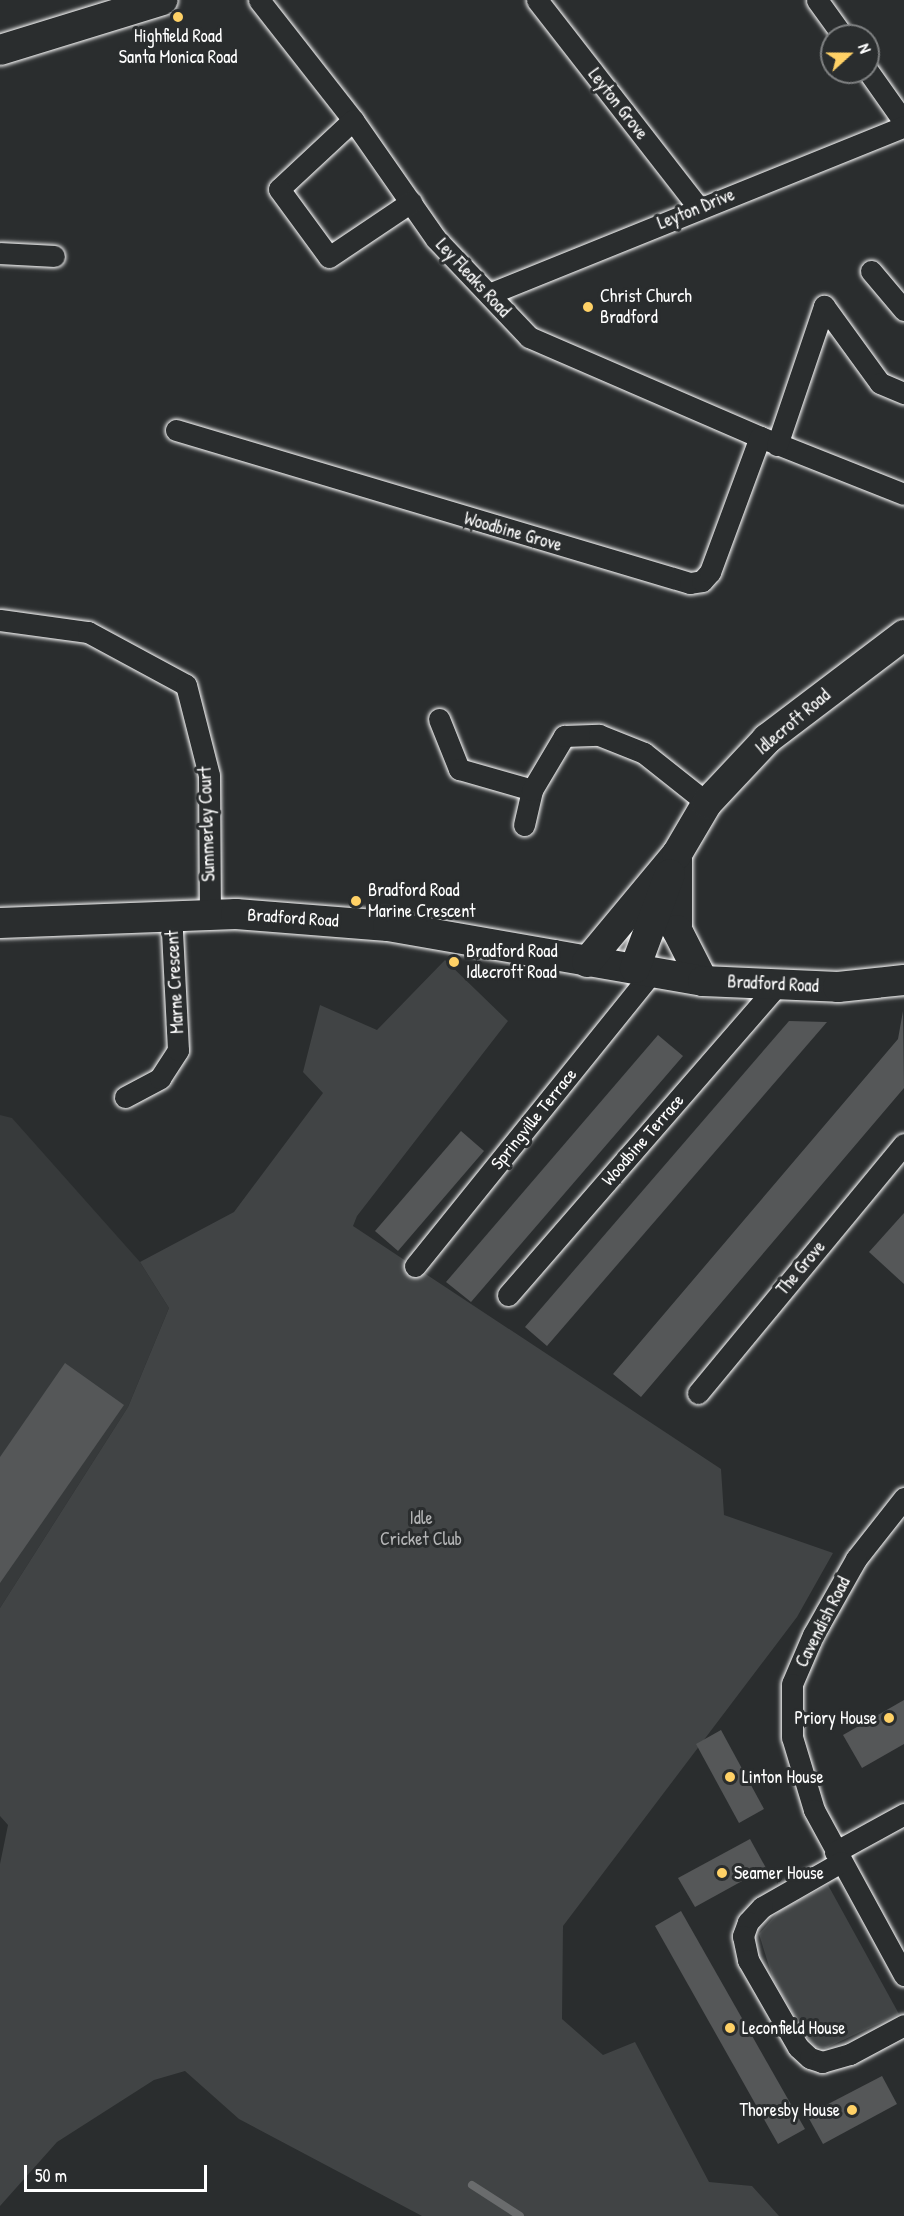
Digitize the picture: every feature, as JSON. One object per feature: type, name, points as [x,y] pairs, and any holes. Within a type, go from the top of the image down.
[{"type":"street","points":[[0,50],[163,0]]},
{"type":"street","name":"Ley Fleaks Road","points":[[259,0],[353,120],[436,239],[529,337],[768,441],[904,492]]},
{"type":"street","name":"Leyton Grove","points":[[537,0],[699,208]]},
{"type":"street","points":[[817,0],[834,24]]},
{"type":"street","points":[[877,84],[904,124]]},
{"type":"street","points":[[353,120],[279,189],[329,258],[411,202]]},
{"type":"street","name":"Leyton Drive","points":[[489,294],[904,124]]},
{"type":"street","points":[[0,253],[54,256]]},
{"type":"street","points":[[872,271],[904,310]]},
{"type":"street","points":[[768,441],[824,306],[880,383],[904,393]]},
{"type":"street","name":"Woodbine Grove","points":[[176,430],[690,583],[702,582],[710,572],[768,441]]},
{"type":"street","name":"Summerley Court","points":[[0,620],[88,632],[186,685],[209,775],[210,913]]},
{"type":"street","name":"Idlecroft Road","points":[[587,962],[677,854],[707,803],[767,739],[904,635]]},
{"type":"street","points":[[439,719],[459,769],[532,790]]},
{"type":"street","points":[[524,825],[532,790],[564,736],[599,735],[644,753],[707,803]]},
{"type":"street","points":[[677,854],[677,930],[703,981]]},
{"type":"street","name":"Idlecroft Road","points":[[643,970],[677,854]]},
{"type":"street","name":"Bradford Road","points":[[0,923],[210,913],[388,926],[703,981],[838,987],[904,980]]},
{"type":"street","name":"Marne Crescent","points":[[125,1097],[160,1078],[178,1050],[171,914]]},
{"type":"street","name":"Springville Terrace","points":[[415,1266],[643,970]]},
{"type":"street","name":"Woodbine Terrace","points":[[508,1294],[777,986]]},
{"type":"street","name":"The Grove","points":[[698,1393],[904,1144]]},
{"type":"street","name":"Cavendish Road","points":[[904,1498],[856,1559],[813,1635],[792,1684],[792,1737],[814,1810],[904,1975]]},
{"type":"street","points":[[904,1814],[762,1907],[748,1922],[743,1936],[748,1960],[798,2047],[810,2058],[822,2062],[849,2055],[904,2025]]},
{"type":"shaded area","points":[[0,1115],[12,1118],[140,1262],[169,1308],[128,1407],[0,1608]]},
{"type":"green space","name":"Idle Cricket Club","points":[[445,960],[508,1021],[357,1216],[353,1226],[721,1469],[724,1515],[833,1553],[797,1617],[563,1926],[562,2019],[603,2055],[635,2042],[709,2182],[752,2186],[779,2216],[422,2216],[239,2119],[185,2071],[154,2080],[57,2142],[0,2206],[0,1864],[8,1825],[0,1816],[0,1608],[128,1407],[169,1308],[140,1262],[234,1212],[323,1093],[303,1072],[320,1005],[377,1030]]},
{"type":"green space","points":[[828,1885],[899,2014],[826,2048],[815,2047],[805,2035],[773,1979],[759,1934],[779,1911]]},
{"type":"building","points":[[903,1011],[904,1088],[641,1397],[613,1374],[898,1039]]},
{"type":"building","points":[[789,1021],[827,1022],[547,1346],[525,1327]]},
{"type":"building","points":[[658,1035],[683,1056],[471,1302],[446,1282]]},
{"type":"building","points":[[461,1131],[484,1151],[398,1251],[375,1231]]},
{"type":"building","points":[[904,1213],[904,1284],[869,1252]]},
{"type":"building","points":[[65,1363],[124,1405],[0,1583],[0,1457]]},
{"type":"building","name":"Priory House","points":[[904,1700],[904,1744],[862,1768],[843,1735]]},
{"type":"building","name":"Linton House","points":[[721,1730],[764,1809],[739,1823],[696,1744]]},
{"type":"building","name":"Seamer House","points":[[750,1839],[766,1868],[695,1907],[678,1878]]},
{"type":"building","name":"Leconfield House","points":[[681,1911],[805,2129],[778,2144],[655,1926]]},
{"type":"building","name":"Thoresby House","points":[[882,2076],[897,2104],[823,2144],[807,2115]]},
{"type":"waterway","points":[[472,2185],[520,2216]]},
{"type":"place","name":"Highfield Road Santa Monica Road","points":[[178,17]]},
{"type":"place","name":"Christ Church Bradford","points":[[588,307]]},
{"type":"place","name":"Bradford Road Marine Crescent","points":[[356,901]]},
{"type":"place","name":"Bradford Road Idlecroft Road","points":[[454,962]]},
{"type":"place","name":"Priory House","points":[[889,1718]]},
{"type":"place","name":"Linton House","points":[[730,1777]]},
{"type":"place","name":"Seamer House","points":[[722,1873]]},
{"type":"place","name":"Leconfield House","points":[[730,2028]]},
{"type":"place","name":"Thoresby House","points":[[852,2110]]}]
